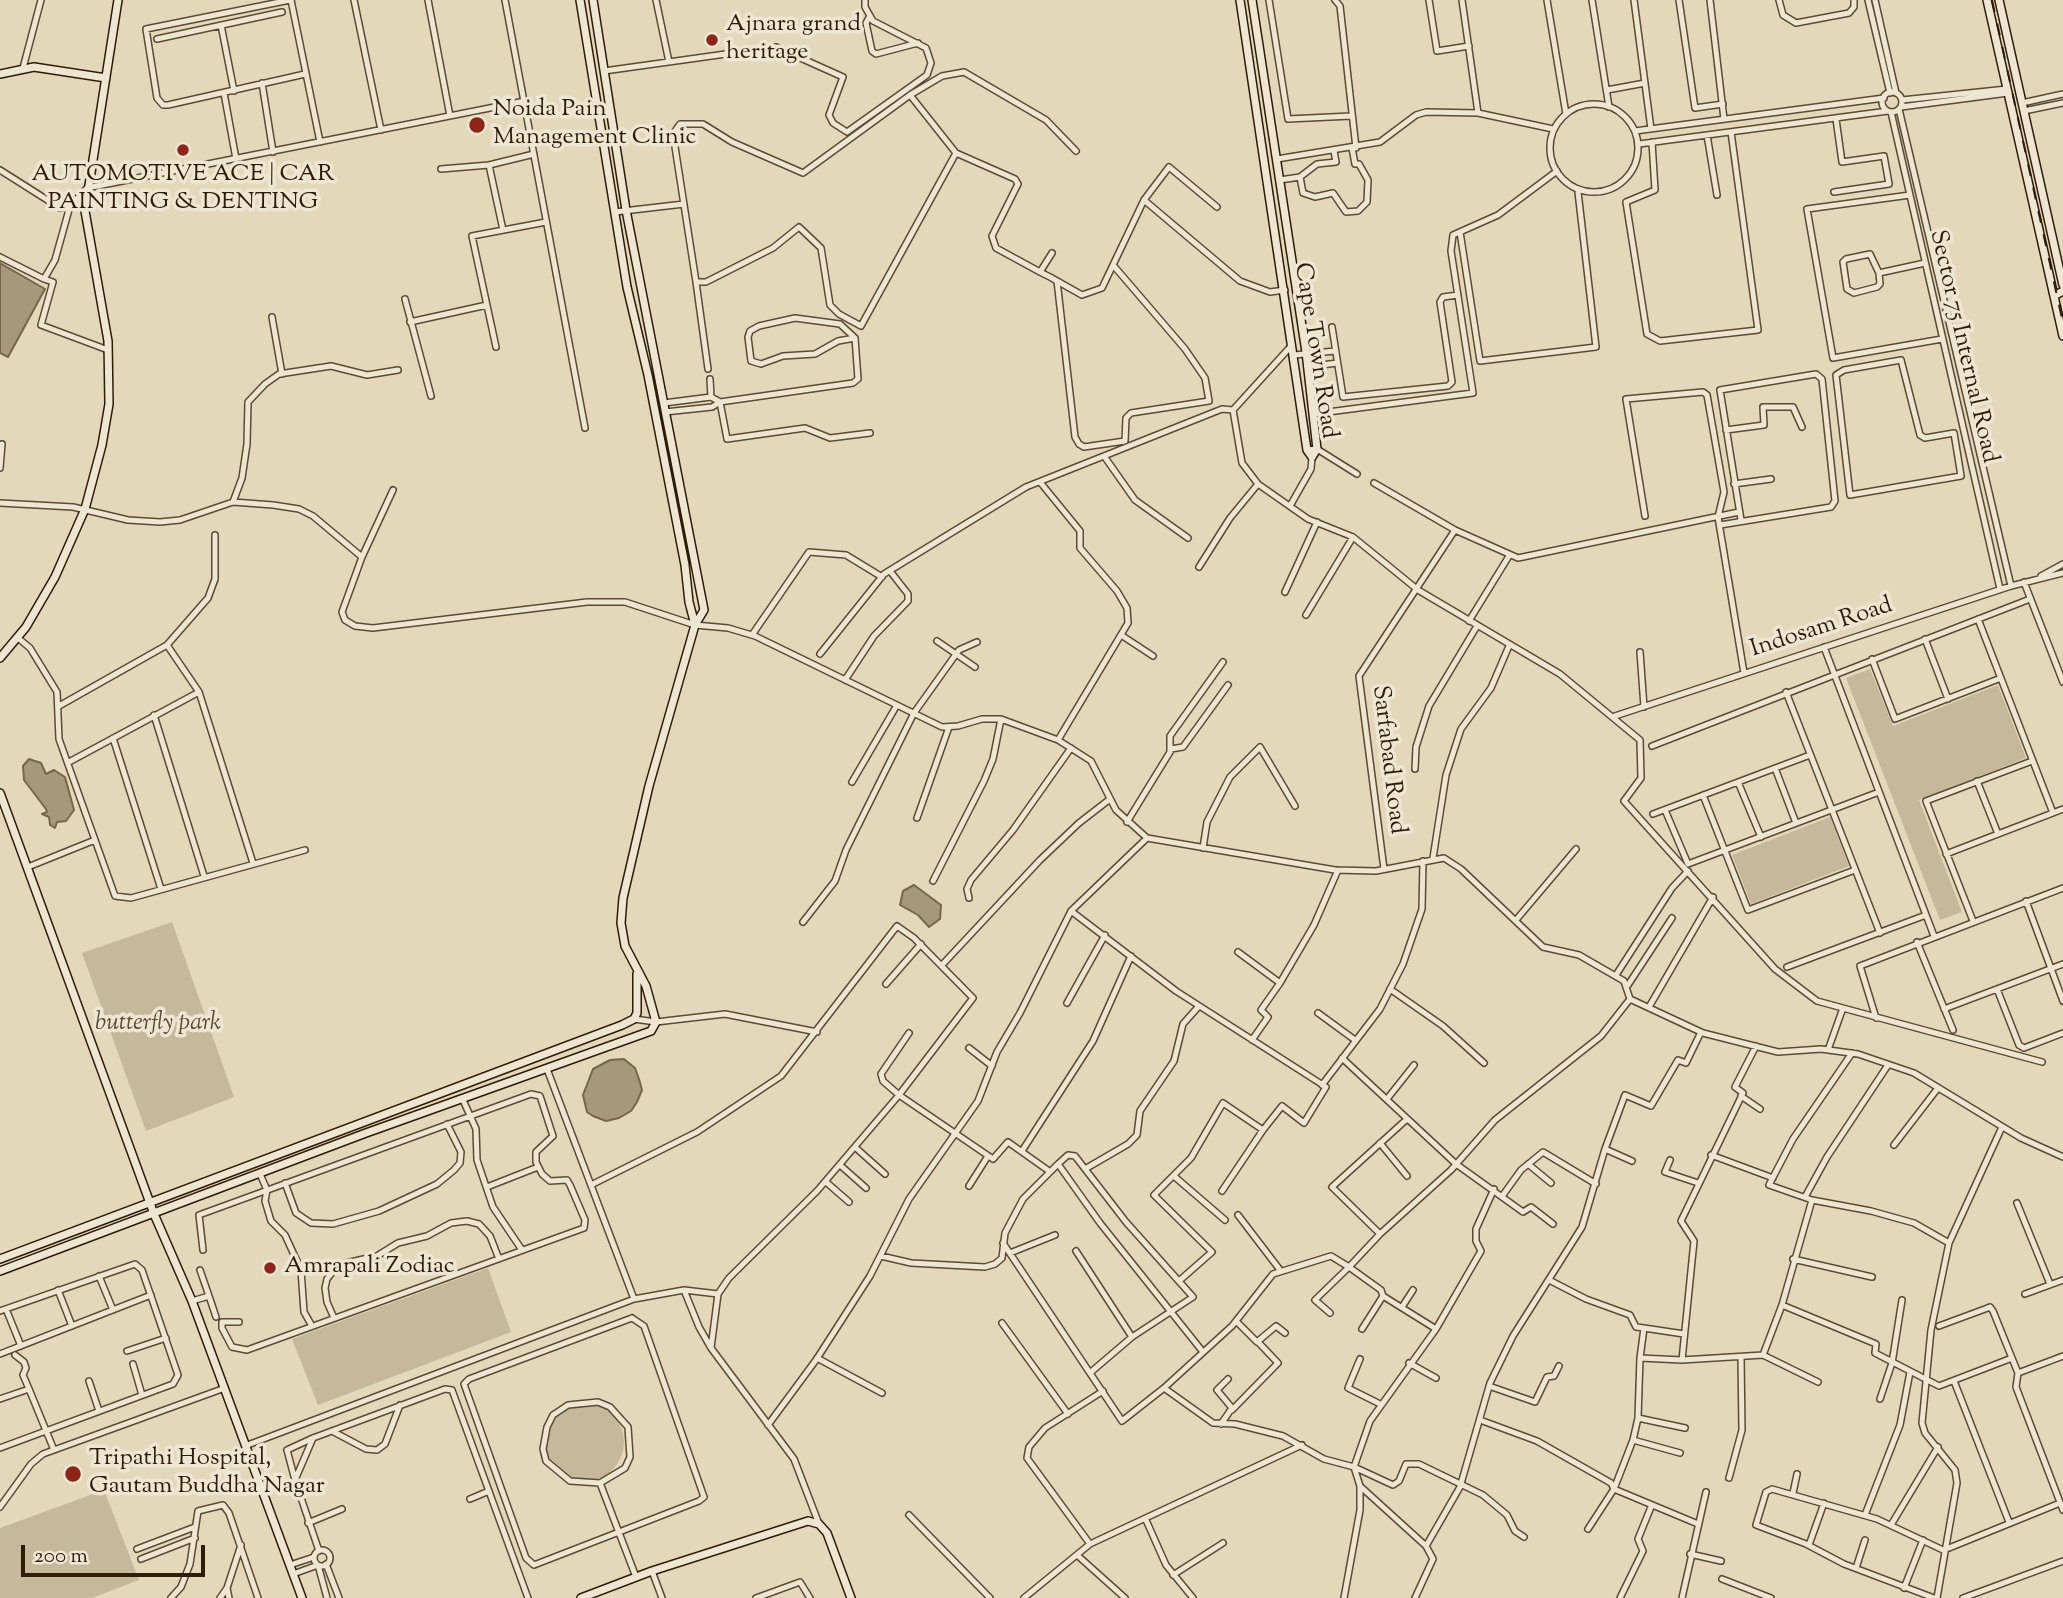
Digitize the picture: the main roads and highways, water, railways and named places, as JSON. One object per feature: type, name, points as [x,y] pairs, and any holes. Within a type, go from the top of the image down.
[{"type":"railway","points":[[1992,0],[2063,323]]},
{"type":"place","name":"Ajnara grand heritage","points":[[712,40]]},
{"type":"place","name":"Noida Pain Management Clinic","points":[[477,125]]},
{"type":"place","name":"AUTOMOTIVE ACE | CAR PAINTING & DENTING","points":[[183,150]]},
{"type":"place","name":"Amrapali Zodiac","points":[[270,1268]]},
{"type":"place","name":"Tripathi Hospital, Gautam Buddha Nagar","points":[[73,1474]]},
{"type":"park label","name":"butterfly park","points":[[158,1025]]}]
